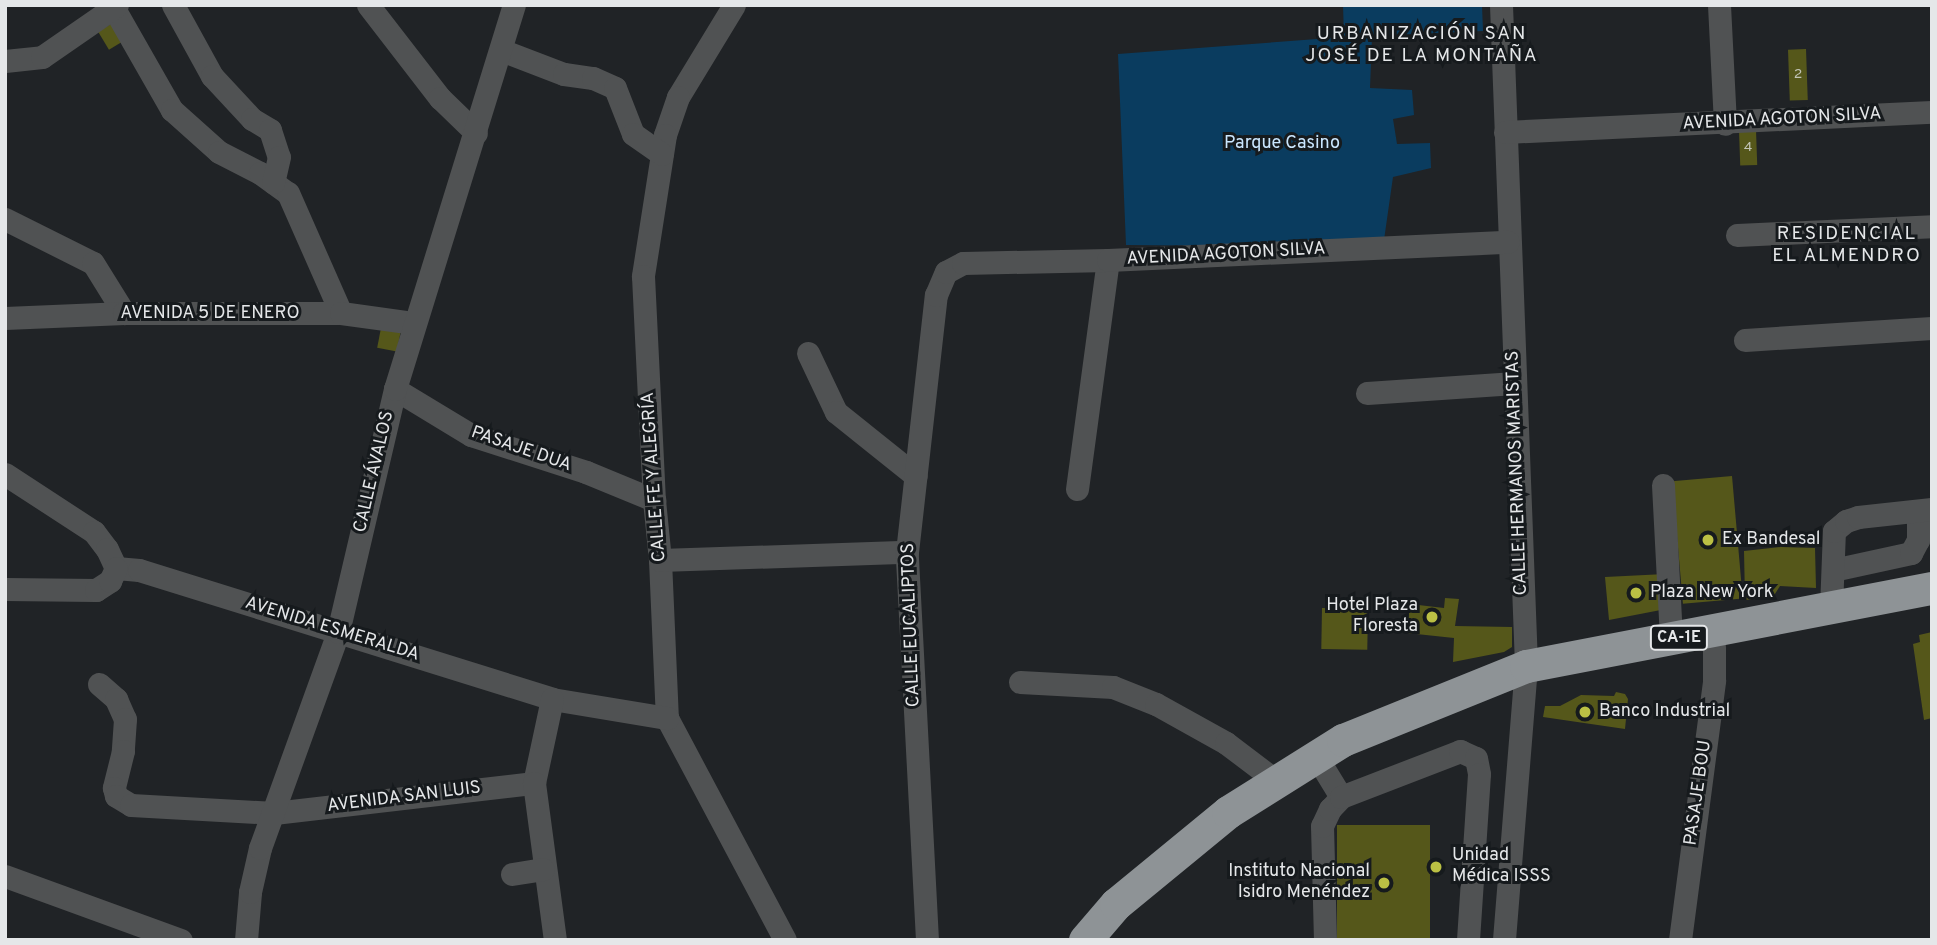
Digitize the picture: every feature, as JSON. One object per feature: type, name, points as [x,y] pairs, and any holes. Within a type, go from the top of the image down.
[{"type":"highway","name":"CA-1E","points":[[1085,940],[1116,904],[1228,811],[1343,740],[1467,692],[1525,675],[1671,639],[1932,588]]},
{"type":"highway","name":"CA-1E","points":[[1525,675],[1714,647],[1932,603]]},
{"type":"street","points":[[173,5],[212,76],[251,119],[270,130],[279,157],[273,182]]},
{"type":"street","points":[[368,5],[440,98],[476,133]]},
{"type":"street","name":"CALLE ÁVALOS","points":[[246,940],[250,892],[260,848],[338,632],[395,389],[514,5]]},
{"type":"street","name":"CALLE FE Y ALEGRÍA","points":[[734,5],[678,97],[664,135],[643,276],[654,500],[660,560],[667,718],[785,940]]},
{"type":"street","name":"CALLE HERMANOS MARISTAS","points":[[1501,5],[1525,675],[1504,938]]},
{"type":"street","points":[[1719,5],[1725,124]]},
{"type":"street","points":[[5,61],[42,57],[115,7],[172,110],[219,152],[288,193],[341,313]]},
{"type":"street","points":[[501,50],[564,75],[593,78],[615,88],[634,134],[662,154]]},
{"type":"street","name":"AVENIDA AGOTON SILVA","points":[[1505,132],[1725,124],[1932,112]]},
{"type":"street","points":[[5,219],[93,263],[124,313]]},
{"type":"street","points":[[1737,235],[1932,226]]},
{"type":"street","name":"AVENIDA AGOTON SILVA","points":[[946,272],[963,263],[1108,260],[1508,242]]},
{"type":"street","points":[[1077,489],[1108,260]]},
{"type":"street","name":"CALLE EUCALIPTOS","points":[[927,940],[907,552],[936,295],[946,272]]},
{"type":"street","name":"AVENIDA 5 DE ENERO","points":[[5,318],[124,313],[341,313],[414,323]]},
{"type":"street","points":[[1745,340],[1932,328]]},
{"type":"street","points":[[808,353],[836,412],[916,476]]},
{"type":"street","points":[[1367,393],[1515,383]]},
{"type":"street","name":"PASAJE DUA","points":[[395,389],[471,435],[586,472],[654,500]]},
{"type":"street","points":[[5,474],[94,532],[107,549],[116,568],[110,582],[96,590],[5,589]]},
{"type":"street","points":[[1663,485],[1671,639]]},
{"type":"street","points":[[1831,608],[1831,540],[1834,530],[1846,521],[1925,510],[1911,553],[1833,570]]},
{"type":"street","points":[[660,560],[907,552]]},
{"type":"street","name":"AVENIDA ESMERALDA","points":[[116,568],[139,570],[552,699],[667,718]]},
{"type":"street","name":"PASAJE BOU","points":[[1680,940],[1714,680],[1714,647]]},
{"type":"street","points":[[1020,682],[1113,687],[1156,704],[1226,743],[1275,780]]},
{"type":"street","name":"AVENIDA SAN LUIS","points":[[99,684],[116,699],[125,719],[123,751],[114,788],[116,796],[131,805],[274,813],[534,783]]},
{"type":"street","points":[[552,699],[534,783],[555,940]]},
{"type":"street","points":[[1325,940],[1322,826],[1330,809],[1340,797],[1460,751],[1476,758],[1479,774],[1468,936],[1504,938]]},
{"type":"street","points":[[1316,756],[1340,797]]},
{"type":"street","points":[[512,874],[544,869]]},
{"type":"street","points":[[5,876],[181,940]]},
{"type":"green space","name":"Parque Casino","points":[[1343,5],[1482,5],[1483,31],[1372,36],[1370,88],[1412,90],[1414,115],[1393,119],[1397,144],[1430,143],[1431,168],[1393,177],[1383,247],[1126,245],[1118,54],[1344,37]]},
{"type":"building","points":[[111,24],[122,42],[109,50],[98,32]]},
{"type":"building","points":[[1806,49],[1808,100],[1790,101],[1788,50]]},
{"type":"building","points":[[1756,130],[1757,165],[1740,166],[1739,131]]},
{"type":"building","points":[[381,328],[401,332],[397,351],[377,348]]},
{"type":"building","name":"Ex Bandesal","points":[[1732,476],[1743,599],[1683,604],[1672,481]]},
{"type":"building","points":[[1781,547],[1815,548],[1816,588],[1780,586],[1773,597],[1745,600],[1744,551]]},
{"type":"building","name":"Plaza New York","points":[[1665,574],[1666,609],[1609,620],[1605,577]]},
{"type":"building","points":[[1445,598],[1459,599],[1455,626],[1512,627],[1512,647],[1504,652],[1453,662],[1454,638],[1407,633],[1410,604],[1444,608]]},
{"type":"building","points":[[1322,608],[1368,609],[1367,650],[1321,649]]},
{"type":"building","points":[[1932,632],[1932,718],[1924,720],[1913,644],[1920,642],[1919,635]]},
{"type":"building","name":"Banco Industrial","points":[[1616,692],[1625,694],[1628,699],[1625,729],[1543,717],[1545,706],[1560,706],[1581,695],[1614,696]]},
{"type":"building","name":"Instituto Nacional Isidro Menéndez","points":[[1337,825],[1430,825],[1430,940],[1337,940]]},
{"type":"place","name":"Ex Bandesal","points":[[1708,540]]},
{"type":"place","name":"Plaza New York","points":[[1636,593]]},
{"type":"place","name":"Hotel Plaza Floresta","points":[[1432,617]]},
{"type":"place","name":"Banco Industrial","points":[[1585,712]]},
{"type":"place","name":"Unidad Médica ISSS","points":[[1436,867]]},
{"type":"place","name":"Instituto Nacional Isidro Menéndez","points":[[1384,883]]},
{"type":"district","name":"URBANIZACIÓN SAN JOSÉ DE LA MONTAÑA","points":[[1422,46]]},
{"type":"district","name":"RESIDENCIAL EL ALMENDRO","points":[[1847,246]]}]
